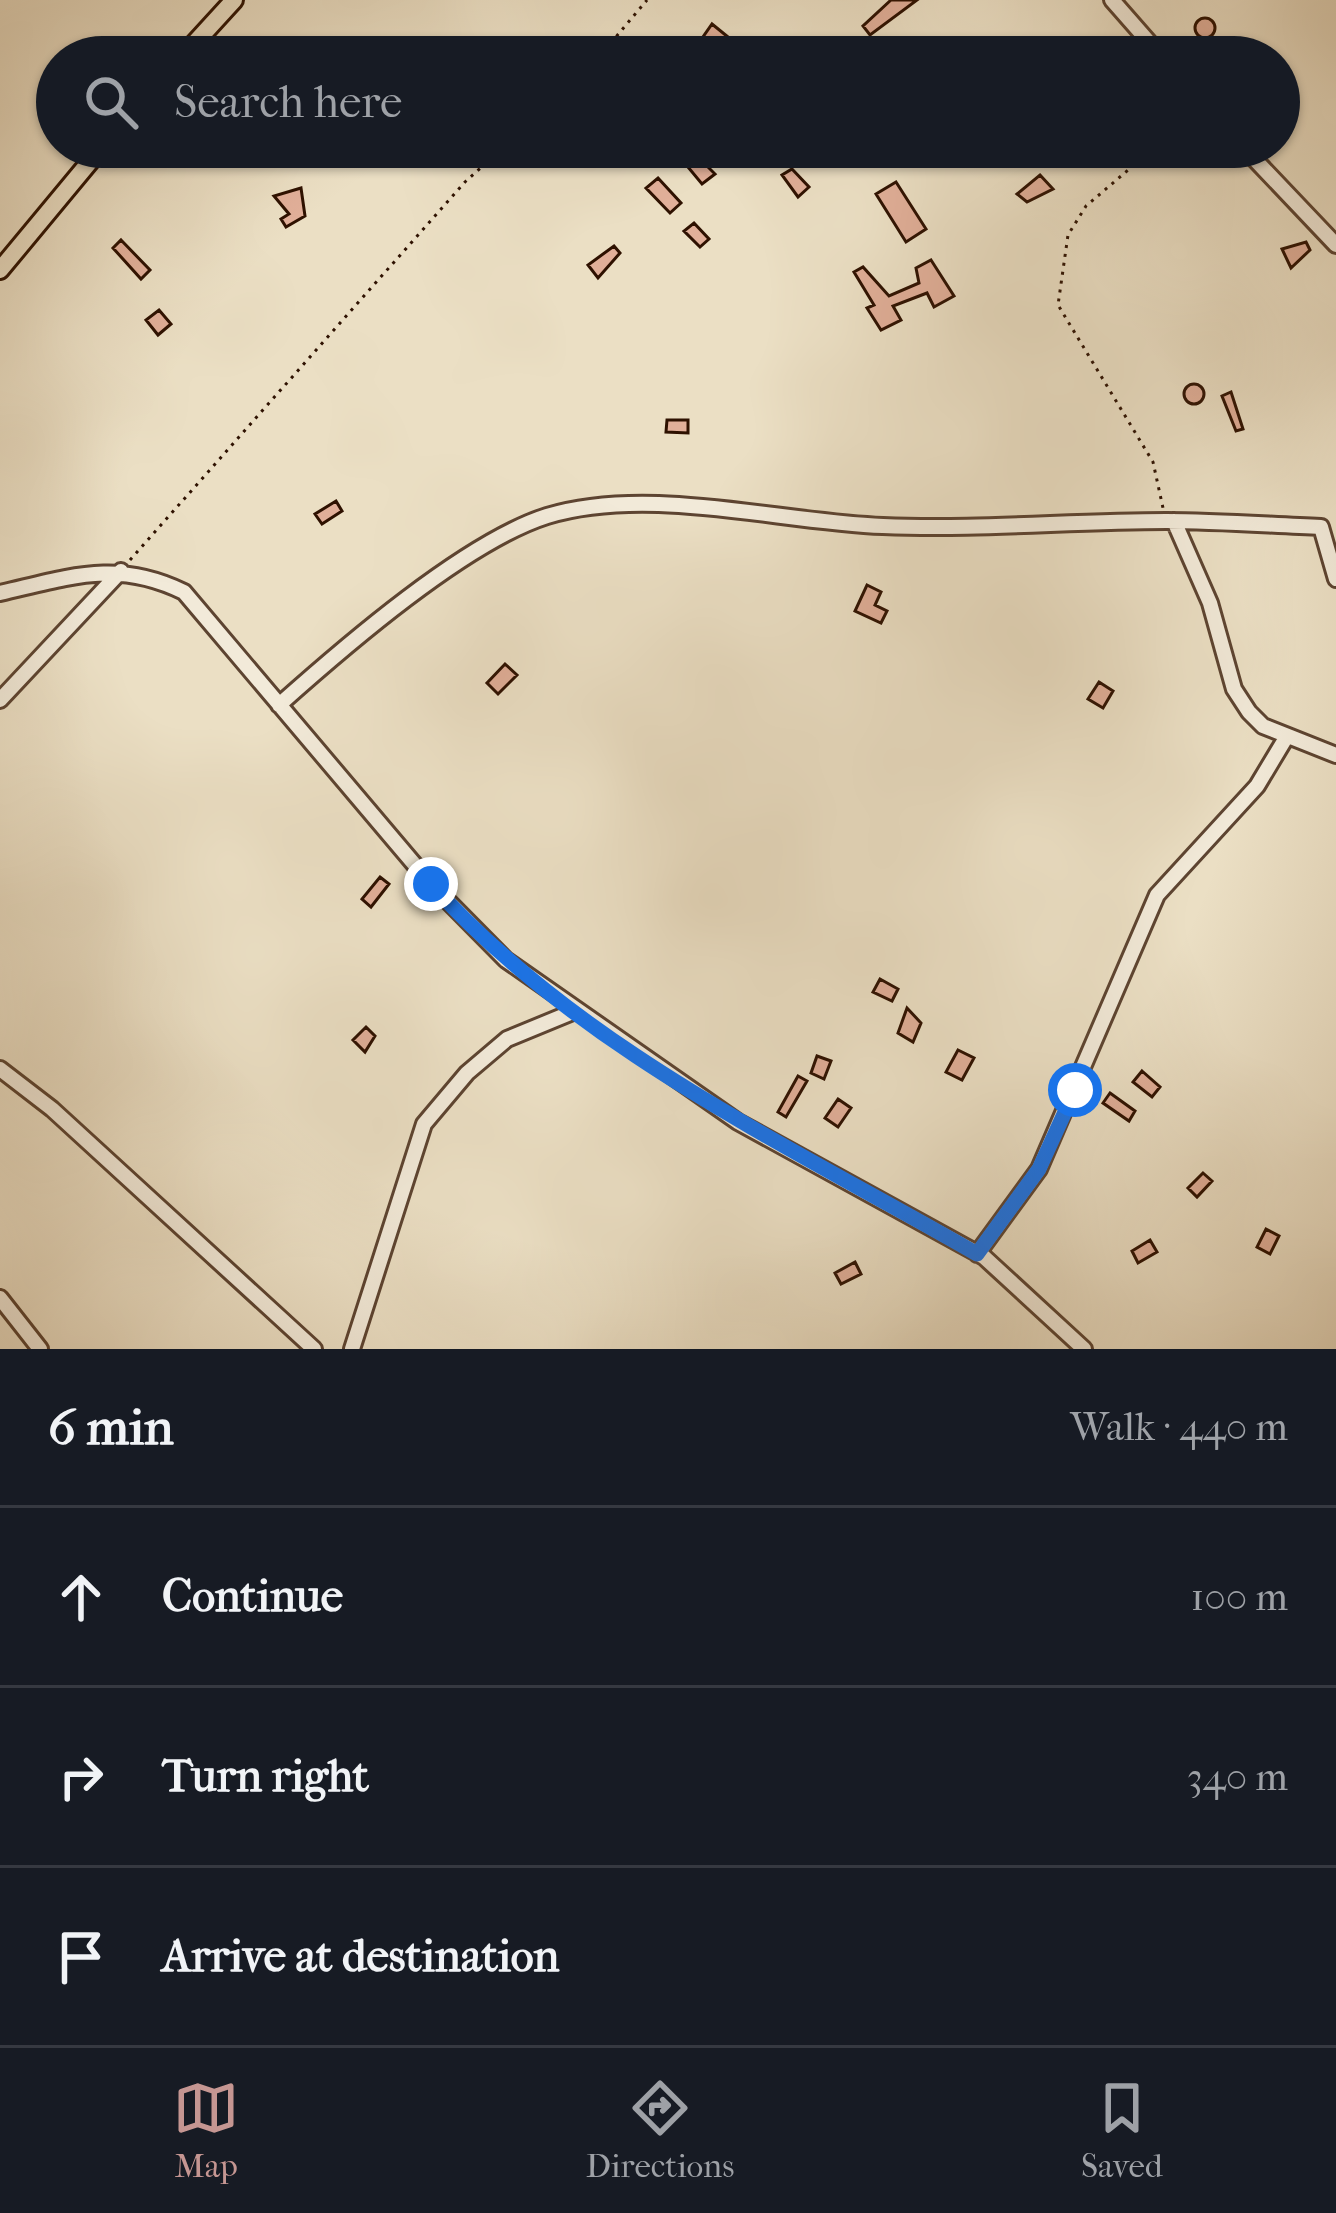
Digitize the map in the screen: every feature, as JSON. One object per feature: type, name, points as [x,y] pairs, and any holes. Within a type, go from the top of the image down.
[{"type":"main road","points":[[201,36],[234,0]]},
{"type":"main road","points":[[0,270],[85,168]]},
{"type":"street","points":[[1112,0],[1144,36]]},
{"type":"street","points":[[1263,168],[1336,245]]},
{"type":"street","points":[[279,705],[470,555],[551,514],[621,506],[724,510],[882,526],[1170,521],[1321,527],[1336,579]]},
{"type":"street","points":[[1170,521],[1210,603],[1234,689],[1262,726],[1336,755]]},
{"type":"street","points":[[0,700],[121,571]]},
{"type":"street","points":[[0,593],[121,571],[149,575],[184,592],[471,928],[575,1011],[789,1153],[869,1191],[977,1254],[1084,1349]]},
{"type":"street","points":[[977,1254],[1054,1139],[1157,895],[1257,786],[1287,736]]},
{"type":"street","points":[[352,1349],[424,1124],[467,1073],[507,1039],[575,1011]]},
{"type":"street","points":[[0,1069],[52,1108],[314,1349]]},
{"type":"street","points":[[0,1298],[40,1349]]},
{"type":"path","points":[[616,36],[646,0]]},
{"type":"path","points":[[121,571],[481,168]]},
{"type":"path","points":[[1131,168],[1087,206],[1077,221],[1059,273],[1058,305],[1154,462],[1170,521]]},
{"type":"building","points":[[891,0],[917,0],[870,35],[863,26]]},
{"type":"building","points":[[1198,21],[1212,21],[1212,35],[1198,35]]},
{"type":"building","points":[[712,24],[727,36],[704,36]]},
{"type":"building","points":[[689,168],[709,168],[715,174],[702,184]]},
{"type":"building","points":[[792,169],[809,187],[798,197],[782,175]]},
{"type":"building","points":[[1040,175],[1053,189],[1027,202],[1017,194]]},
{"type":"building","points":[[658,178],[681,203],[670,213],[646,188]]},
{"type":"building","points":[[896,182],[926,229],[906,242],[876,194]]},
{"type":"building","points":[[301,188],[305,216],[286,227],[281,219],[289,214],[274,196]]},
{"type":"building","points":[[694,223],[709,239],[700,247],[684,231]]},
{"type":"building","points":[[121,240],[150,270],[141,279],[113,248]]},
{"type":"building","points":[[1306,242],[1310,250],[1291,268],[1282,249]]},
{"type":"building","points":[[614,246],[620,253],[598,278],[588,265]]},
{"type":"building","points":[[931,260],[954,296],[934,307],[927,293],[893,306],[901,320],[881,330],[867,308],[874,305],[854,272],[863,267],[889,296],[919,283],[916,268]]},
{"type":"building","points":[[159,310],[171,324],[158,335],[146,320]]},
{"type":"building","points":[[1194,384],[1204,394],[1194,404],[1184,394]]},
{"type":"building","points":[[1231,392],[1243,429],[1236,431],[1222,396]]},
{"type":"building","points":[[667,420],[688,420],[688,433],[666,432]]},
{"type":"building","points":[[336,501],[342,511],[322,524],[315,514]]},
{"type":"building","points":[[867,585],[881,592],[875,605],[887,611],[881,623],[855,611]]},
{"type":"building","points":[[505,664],[517,675],[498,694],[487,683]]},
{"type":"building","points":[[1099,682],[1113,691],[1103,708],[1088,699]]},
{"type":"building","points":[[380,877],[389,884],[371,907],[362,899]]},
{"type":"building","points":[[880,979],[898,989],[892,1001],[873,992]]},
{"type":"building","points":[[907,1008],[921,1023],[913,1042],[898,1033]]},
{"type":"building","points":[[366,1027],[375,1036],[365,1052],[353,1040]]},
{"type":"building","points":[[958,1050],[974,1058],[962,1080],[946,1072]]},
{"type":"building","points":[[817,1056],[831,1061],[824,1079],[811,1073]]},
{"type":"building","points":[[1142,1071],[1160,1087],[1152,1097],[1133,1082]]},
{"type":"building","points":[[798,1076],[807,1081],[786,1117],[778,1112]]},
{"type":"building","points":[[1110,1093],[1135,1111],[1129,1121],[1103,1103]]},
{"type":"building","points":[[838,1099],[851,1108],[838,1127],[825,1118]]},
{"type":"building","points":[[1203,1173],[1212,1181],[1197,1197],[1188,1188]]},
{"type":"building","points":[[1266,1229],[1279,1236],[1270,1254],[1257,1247]]},
{"type":"building","points":[[1150,1240],[1157,1252],[1138,1263],[1132,1251]]},
{"type":"building","points":[[855,1262],[861,1274],[841,1284],[835,1273]]},
{"type":"route","points":[[431,884],[506,961],[607,1034],[789,1153],[869,1191],[977,1254],[1039,1169],[1075,1090]]}]
